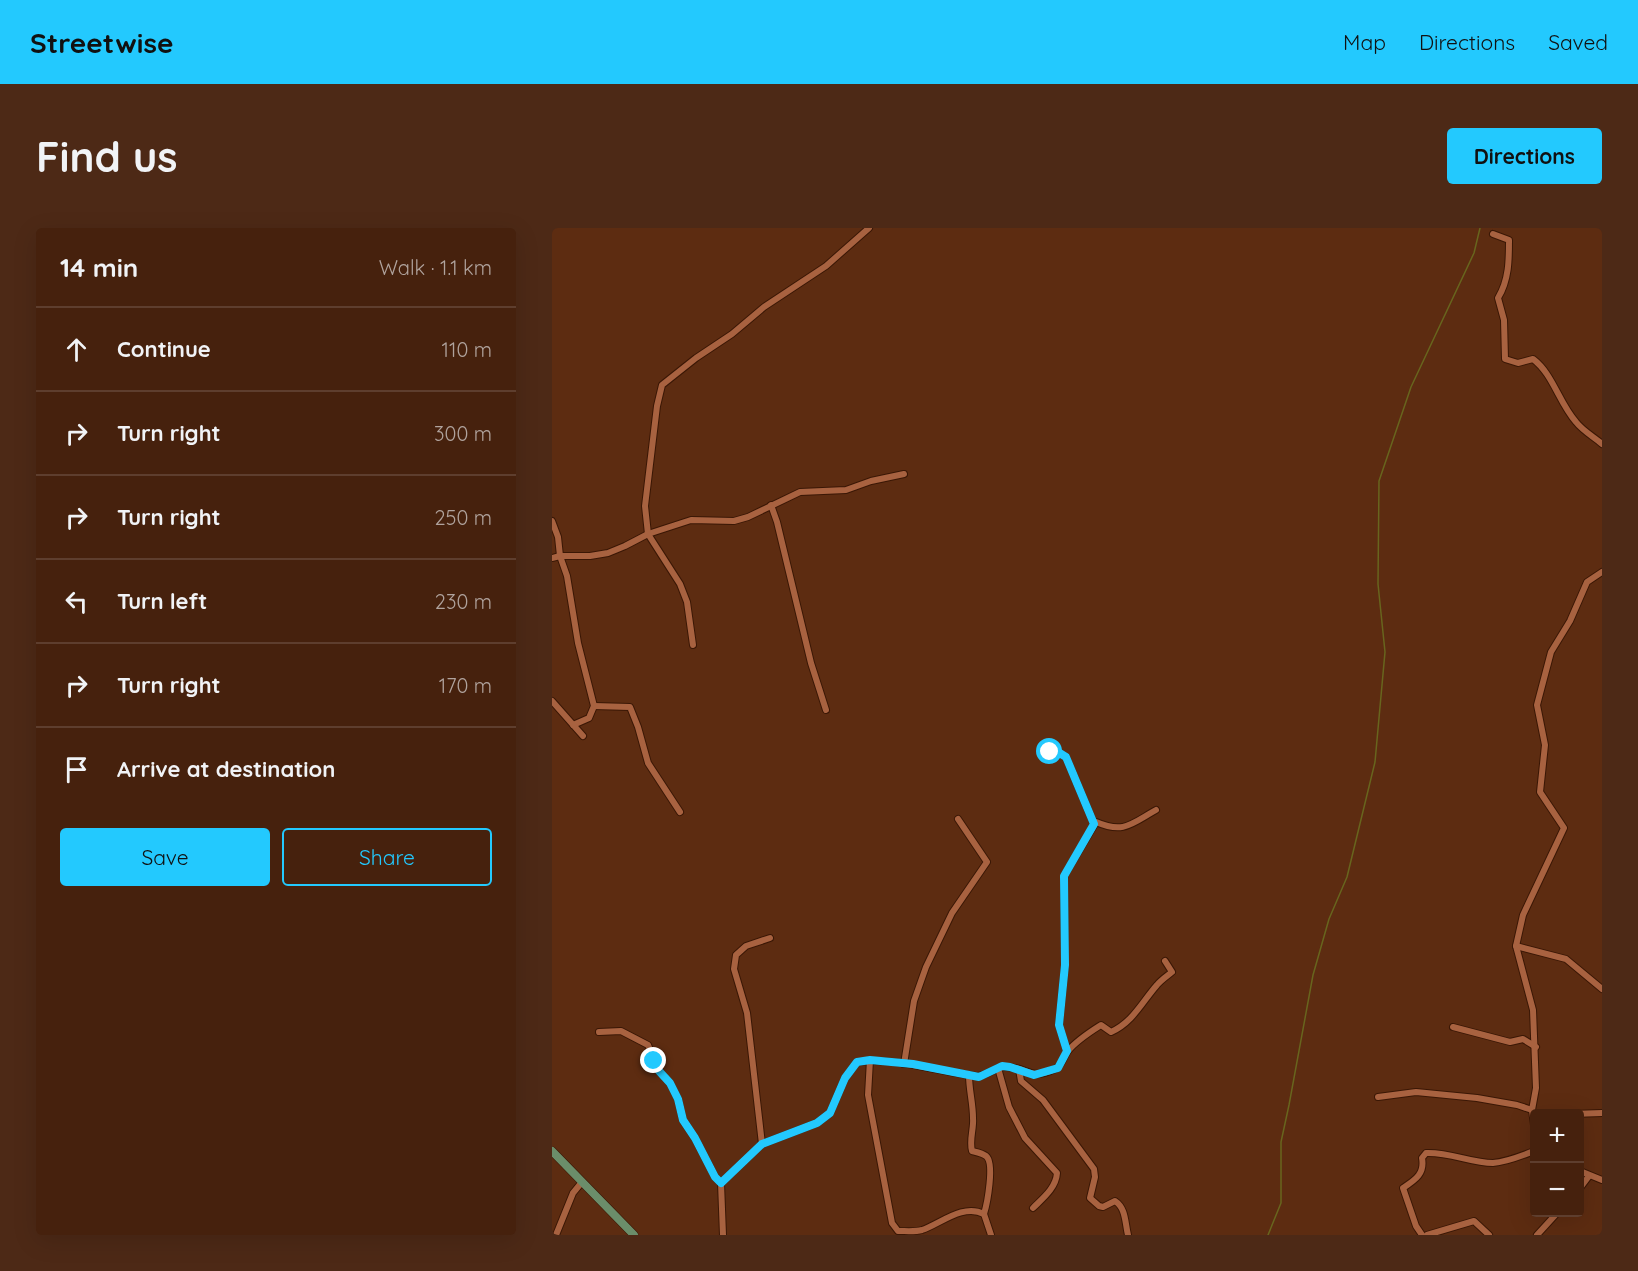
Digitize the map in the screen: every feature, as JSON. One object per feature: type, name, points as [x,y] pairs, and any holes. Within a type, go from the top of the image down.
[{"type":"main road","points":[[552,1151],[634,1235]]},
{"type":"street","points":[[693,645],[688,609],[680,584],[648,534],[645,506],[657,406],[662,385],[696,358],[732,334],[764,307],[826,266],[869,228]]},
{"type":"street","points":[[1493,234],[1509,240],[1509,261],[1505,286],[1498,298],[1504,320],[1505,359],[1518,363],[1533,359],[1544,367],[1553,387],[1576,423],[1602,444]]},
{"type":"street","points":[[552,558],[608,553],[648,534],[691,520],[734,520],[748,517],[800,492],[846,490],[871,481],[904,474]]},
{"type":"street","points":[[771,505],[811,663],[826,710]]},
{"type":"street","points":[[552,521],[567,576],[578,643],[594,706],[589,717],[573,725]]},
{"type":"street","points":[[1532,1109],[1536,1088],[1533,1010],[1516,946],[1522,915],[1564,828],[1540,792],[1545,745],[1537,705],[1551,652],[1570,621],[1587,582],[1602,572]]},
{"type":"street","points":[[552,701],[583,736]]},
{"type":"street","points":[[594,706],[630,707],[638,726],[648,763],[680,812]]},
{"type":"street","points":[[1048,751],[1058,752],[1066,757],[1094,824]]},
{"type":"street","points":[[1067,1051],[1059,1025],[1065,965],[1064,876],[1096,822],[1112,828],[1126,827],[1156,810]]},
{"type":"street","points":[[904,1064],[914,1001],[926,967],[952,913],[987,862],[958,819]]},
{"type":"street","points":[[762,1144],[747,1013],[734,969],[736,955],[746,946],[770,938]]},
{"type":"street","points":[[1516,946],[1566,959],[1602,989]]},
{"type":"street","points":[[721,1183],[762,1144],[817,1123],[830,1113],[845,1078],[857,1062],[870,1060],[913,1064],[979,1077],[1002,1066],[1034,1075],[1058,1068],[1067,1051],[1085,1035],[1101,1025],[1111,1032],[1121,1027],[1157,985],[1172,972],[1165,961]]},
{"type":"street","points":[[1453,1027],[1510,1042],[1523,1039],[1536,1047]]},
{"type":"street","points":[[599,1032],[621,1031],[648,1045],[659,1071],[670,1083],[678,1099],[683,1120],[715,1177],[721,1183],[723,1235]]},
{"type":"street","points":[[870,1060],[868,1095],[892,1223],[898,1231],[921,1230],[951,1215],[979,1212],[984,1214]]},
{"type":"street","points":[[998,1068],[1009,1107],[1025,1138],[1057,1173],[1049,1192],[1033,1208]]},
{"type":"street","points":[[1019,1069],[1021,1081],[1043,1100],[1094,1169],[1095,1177],[1090,1198],[1103,1207],[1115,1201],[1118,1202],[1122,1207],[1128,1235]]},
{"type":"street","points":[[969,1075],[974,1120],[970,1143],[972,1151],[985,1155],[989,1160],[984,1214],[991,1235]]},
{"type":"street","points":[[1378,1097],[1416,1092],[1477,1098],[1530,1109]]},
{"type":"street","points":[[1584,1113],[1602,1113]]},
{"type":"street","points":[[1422,1235],[1416,1226],[1403,1188],[1421,1174],[1424,1166],[1422,1158],[1426,1153],[1459,1156],[1490,1163],[1503,1162],[1530,1152]]},
{"type":"street","points":[[1584,1174],[1602,1180]]},
{"type":"street","points":[[1584,1182],[1588,1176]]},
{"type":"street","points":[[556,1235],[573,1193],[582,1182]]},
{"type":"street","points":[[1537,1235],[1553,1217]]},
{"type":"street","points":[[1427,1235],[1474,1221],[1489,1235]]},
{"type":"waterway","points":[[1268,1235],[1281,1203],[1281,1142],[1313,975],[1329,919],[1347,877],[1375,762],[1385,652],[1378,584],[1379,481],[1411,387],[1474,253],[1480,228]]},
{"type":"route","points":[[654,1061],[659,1071],[670,1083],[678,1099],[683,1120],[715,1177],[721,1183],[762,1144],[817,1123],[830,1113],[845,1078],[857,1062],[870,1060],[913,1064],[979,1077],[1002,1066],[1034,1075],[1058,1068],[1067,1051],[1059,1025],[1065,965],[1064,876],[1094,824],[1066,757],[1058,752],[1050,752]]}]
